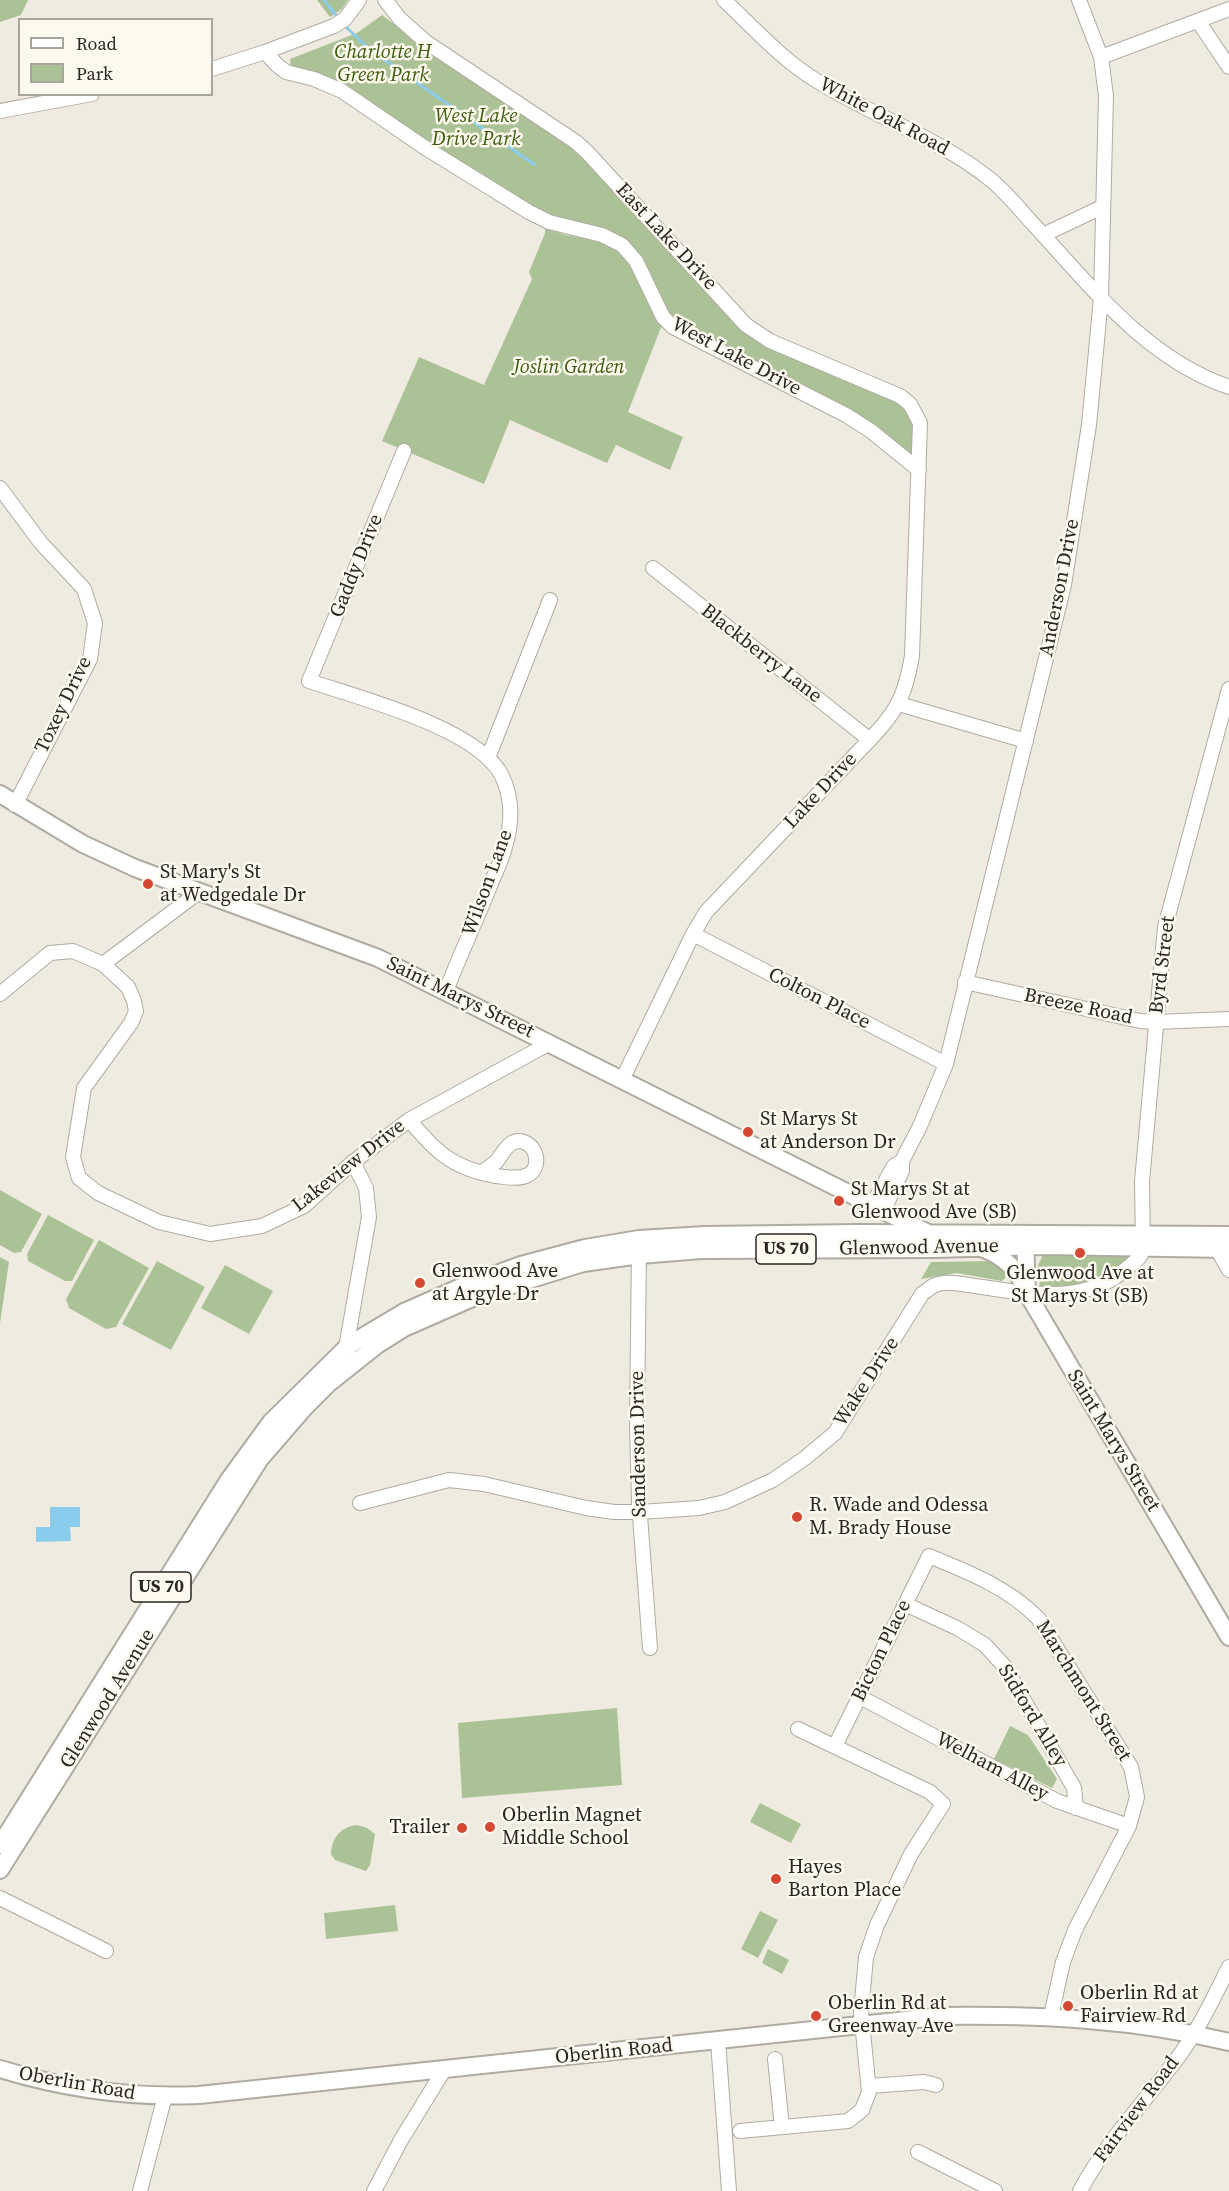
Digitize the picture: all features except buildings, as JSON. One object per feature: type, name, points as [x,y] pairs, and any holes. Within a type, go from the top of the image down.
[{"type":"main road","name":"Saint Marys Street","points":[[5,800],[103,854],[378,958],[931,1234]]},
{"type":"main road","points":[[878,1241],[879,1208]]},
{"type":"main road","name":"Glenwood Avenue","points":[[878,1241],[931,1234],[1025,1241],[1223,1242]]},
{"type":"main road","name":"Glenwood Avenue","points":[[0,1845],[241,1462],[271,1422],[404,1312],[461,1287],[521,1265],[585,1248],[639,1247],[705,1235],[878,1241],[981,1248],[1025,1241]]},
{"type":"main road","name":"Saint Marys Street","points":[[1025,1241],[1027,1293],[1229,1637]]},
{"type":"main road","points":[[981,1248],[1007,1262],[1022,1279],[1027,1293]]},
{"type":"main road","name":"Glenwood Avenue","points":[[0,1870],[260,1459],[350,1355]]},
{"type":"main road","name":"Oberlin Road","points":[[0,2069],[28,2078],[114,2094],[165,2096],[444,2070],[945,2016],[1051,2016],[1120,2022],[1195,2033],[1229,2042]]},
{"type":"street","points":[[213,69],[266,52],[334,26],[345,19],[359,0]]},
{"type":"street","name":"East Lake Drive","points":[[385,0],[400,19],[426,42],[576,142],[746,325],[771,340],[882,387],[910,404],[920,423],[919,470]]},
{"type":"street","name":"White Oak Road","points":[[724,0],[784,57],[816,81],[960,158],[993,180],[1101,298],[1152,345],[1174,362],[1210,381],[1229,387]]},
{"type":"street","name":"Anderson Drive","points":[[879,1208],[894,1166],[902,1161],[925,1115],[946,1064],[1064,585],[1089,425],[1101,298],[1106,96],[1101,57],[1079,0]]},
{"type":"street","points":[[1101,57],[1229,9]]},
{"type":"street","points":[[1198,21],[1229,67]]},
{"type":"street","name":"West Lake Drive","points":[[266,52],[286,72],[314,79],[342,91],[453,165],[529,212],[549,222],[602,235],[622,245],[636,261],[658,309],[667,322],[689,336],[846,415],[871,431],[919,470]]},
{"type":"street","points":[[0,111],[81,96]]},
{"type":"street","points":[[1043,235],[1102,207]]},
{"type":"street","name":"Gaddy Drive","points":[[309,681],[404,451]]},
{"type":"street","name":"Lake Drive","points":[[622,1078],[706,912],[870,740],[899,704],[906,686],[912,656],[919,470]]},
{"type":"street","name":"Toxey Drive","points":[[0,488],[41,543],[84,589],[95,623],[90,659],[5,800]]},
{"type":"street","name":"Blackberry Lane","points":[[652,568],[870,740]]},
{"type":"street","points":[[488,758],[550,600]]},
{"type":"street","name":"Wilson Lane","points":[[309,681],[429,723],[466,742],[488,758],[501,775],[510,796],[510,821],[505,848],[446,991]]},
{"type":"street","name":"Byrd Street","points":[[1143,1242],[1142,1181],[1165,927],[1229,689]]},
{"type":"street","points":[[899,704],[1026,741]]},
{"type":"street","points":[[103,964],[199,892]]},
{"type":"street","name":"Colton Place","points":[[693,934],[946,1064]]},
{"type":"street","name":"Lakeview Drive","points":[[0,994],[50,952],[73,951],[103,964],[128,987],[136,1011],[84,1088],[73,1157],[79,1178],[98,1193],[159,1222],[210,1234],[262,1226],[304,1206],[353,1162],[409,1120],[550,1042]]},
{"type":"street","name":"Breeze Road","points":[[965,982],[1140,1021],[1229,1019]]},
{"type":"street","points":[[409,1120],[433,1147],[458,1166],[481,1173]]},
{"type":"street","points":[[350,1355],[369,1216],[366,1188],[353,1162]]},
{"type":"street","name":"Wake Drive","points":[[360,1503],[429,1484],[458,1480],[614,1512],[699,1508],[725,1502],[773,1480],[806,1458],[835,1433],[922,1294],[935,1285],[959,1283],[1027,1293],[1063,1294],[1095,1288],[1121,1274],[1140,1256],[1143,1242]]},
{"type":"street","points":[[1223,1242],[1229,1270]]},
{"type":"street","name":"Sanderson Drive","points":[[639,1247],[637,1424],[640,1512],[650,1648]]},
{"type":"street","name":"Bicton Place","points":[[835,1746],[929,1556]]},
{"type":"street","name":"Marchmont Street","points":[[929,1556],[1000,1587],[1022,1602],[1038,1617],[1131,1767],[1137,1797],[1129,1826],[1075,1930],[1063,1962],[1051,2016]]},
{"type":"street","name":"Sidford Alley","points":[[905,1604],[957,1628],[985,1645],[1005,1667],[1074,1788],[1076,1808]]},
{"type":"street","name":"Welham Alley","points":[[860,1697],[1057,1801],[1129,1826]]},
{"type":"street","points":[[740,2131],[848,2121],[862,2110],[869,2086],[862,2024],[863,1973],[866,1957],[877,1926],[911,1854],[943,1804],[930,1792],[798,1728]]},
{"type":"street","points":[[0,1898],[106,1951]]},
{"type":"street","name":"Fairview Road","points":[[1080,2191],[1105,2149],[1195,2033],[1229,1967]]},
{"type":"street","points":[[718,2041],[729,2191]]},
{"type":"street","points":[[775,2060],[782,2127]]},
{"type":"street","points":[[374,2191],[401,2140],[444,2070]]},
{"type":"street","points":[[869,2086],[924,2082],[936,2085]]},
{"type":"street","points":[[140,2191],[165,2096]]},
{"type":"street","points":[[918,2152],[995,2191]]},
{"type":"green space","points":[[0,0],[28,0],[21,15],[0,22]]},
{"type":"green space","points":[[317,0],[348,0],[342,9],[330,17]]},
{"type":"green space","name":"West Lake Drive Park","points":[[382,15],[463,75],[558,138],[585,159],[738,322],[903,403],[917,424],[915,450],[907,454],[673,320],[665,309],[651,273],[636,250],[549,216],[291,67],[290,59],[357,33]]},
{"type":"green space","name":"Joslin Garden","points":[[545,228],[613,247],[632,264],[646,287],[662,325],[628,412],[683,437],[670,470],[616,445],[607,463],[510,420],[484,484],[382,441],[419,357],[484,385],[532,279],[529,272]]},
{"type":"green space","points":[[0,1190],[42,1214],[21,1252],[14,1253],[0,1245]]},
{"type":"green space","points":[[48,1215],[94,1240],[72,1281],[65,1281],[28,1261],[27,1254]]},
{"type":"green space","points":[[99,1240],[149,1268],[116,1327],[106,1329],[69,1308],[66,1299]]},
{"type":"green space","points":[[1049,1252],[1132,1255],[1133,1259],[1101,1280],[1070,1289],[1040,1287],[1038,1265],[1043,1255]]},
{"type":"green space","points":[[0,1257],[9,1262],[0,1323]]},
{"type":"green space","points":[[157,1261],[205,1287],[171,1350],[122,1324]]},
{"type":"green space","points":[[994,1261],[1009,1274],[1002,1281],[957,1273],[921,1279],[931,1262]]},
{"type":"green space","points":[[225,1265],[273,1291],[249,1334],[201,1308]]},
{"type":"green space","points":[[617,1708],[622,1785],[462,1798],[458,1723]]},
{"type":"green space","points":[[1010,1726],[1028,1735],[1057,1779],[1052,1788],[994,1759]]},
{"type":"green space","points":[[760,1803],[801,1824],[791,1843],[750,1822]]},
{"type":"green space","points":[[357,1825],[375,1834],[370,1865],[366,1871],[335,1860],[331,1854],[338,1834],[346,1828]]},
{"type":"green space","points":[[395,1905],[398,1931],[326,1939],[324,1913]]},
{"type":"green space","points":[[760,1911],[778,1920],[758,1958],[741,1949]]},
{"type":"green space","points":[[768,1949],[789,1960],[782,1974],[762,1963]]},
{"type":"water","points":[[50,1507],[80,1507],[80,1527],[70,1527],[71,1541],[36,1542],[36,1527],[50,1527]]},
{"type":"waterway","points":[[324,0],[339,19]]},
{"type":"waterway","points":[[343,24],[369,49],[535,165]]},
{"type":"place","name":"St Mary's St at Wedgedale Dr","points":[[148,884]]},
{"type":"place","name":"St Marys St at Anderson Dr","points":[[748,1132]]},
{"type":"place","name":"St Marys St at Glenwood Ave (SB)","points":[[839,1201]]},
{"type":"place","name":"Glenwood Ave at St Marys St (SB)","points":[[1080,1253]]},
{"type":"place","name":"Glenwood Ave at Argyle Dr","points":[[420,1283]]},
{"type":"place","name":"R. Wade and Odessa M. Brady House","points":[[797,1517]]},
{"type":"place","name":"Oberlin Magnet Middle School","points":[[490,1827]]},
{"type":"place","name":"Trailer","points":[[462,1828]]},
{"type":"place","name":"Hayes Barton Place","points":[[776,1879]]},
{"type":"place","name":"Oberlin Rd at Fairview Rd","points":[[1068,2006]]},
{"type":"place","name":"Oberlin Rd at Greenway Ave","points":[[816,2016]]},
{"type":"park label","name":"Charlotte H Green Park","points":[[383,64]]}]
